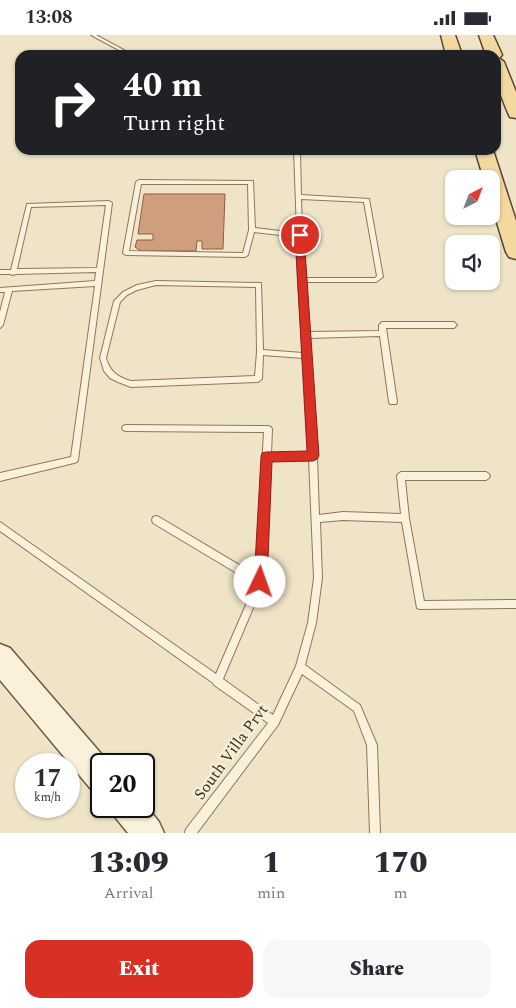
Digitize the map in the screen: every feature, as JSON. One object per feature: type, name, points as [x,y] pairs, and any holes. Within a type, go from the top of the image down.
[{"type":"main road","points":[[448,35],[452,50]]},
{"type":"main road","points":[[486,35],[492,50]]},
{"type":"main road","points":[[501,77],[516,113]]},
{"type":"main road","points":[[486,155],[516,253]]},
{"type":"street","points":[[0,658],[90,764]]},
{"type":"lane","points":[[93,35],[122,50]]},
{"type":"lane","name":"South Villa Prvt","points":[[190,833],[275,722],[300,667],[312,623],[318,578],[308,356],[301,280],[297,155]]},
{"type":"lane","points":[[139,182],[251,182],[252,230],[245,255],[126,253],[139,182]]},
{"type":"lane","points":[[298,197],[367,200],[380,277],[376,279],[301,280]]},
{"type":"lane","points":[[0,477],[74,460],[109,203],[29,205],[13,273]]},
{"type":"lane","points":[[252,230],[300,235]]},
{"type":"lane","points":[[0,271],[13,273],[100,270]]},
{"type":"lane","points":[[0,290],[98,283]]},
{"type":"lane","points":[[156,283],[260,285],[260,353],[258,379],[131,384],[113,378],[104,368],[103,358],[117,301],[123,293],[156,283]]},
{"type":"lane","points":[[0,325],[9,289]]},
{"type":"lane","points":[[392,402],[382,325],[454,325]]},
{"type":"lane","points":[[306,335],[383,333]]},
{"type":"lane","points":[[260,353],[308,356]]},
{"type":"lane","points":[[126,428],[268,429],[260,582],[217,682]]},
{"type":"lane","points":[[266,457],[313,456]]},
{"type":"lane","points":[[486,476],[401,476],[405,518],[420,605],[516,604]]},
{"type":"lane","points":[[315,519],[343,515],[405,518]]},
{"type":"lane","points":[[156,520],[260,582]]},
{"type":"lane","points":[[0,526],[275,722]]},
{"type":"lane","points":[[300,667],[357,709],[372,745],[376,833]]},
{"type":"building","points":[[144,194],[225,194],[223,249],[202,249],[202,241],[197,241],[196,251],[141,251],[135,247],[137,240],[153,240],[153,234],[138,234]]},
{"type":"route","points":[[260,582],[266,457],[288,455],[313,456],[301,280],[300,235]]}]
